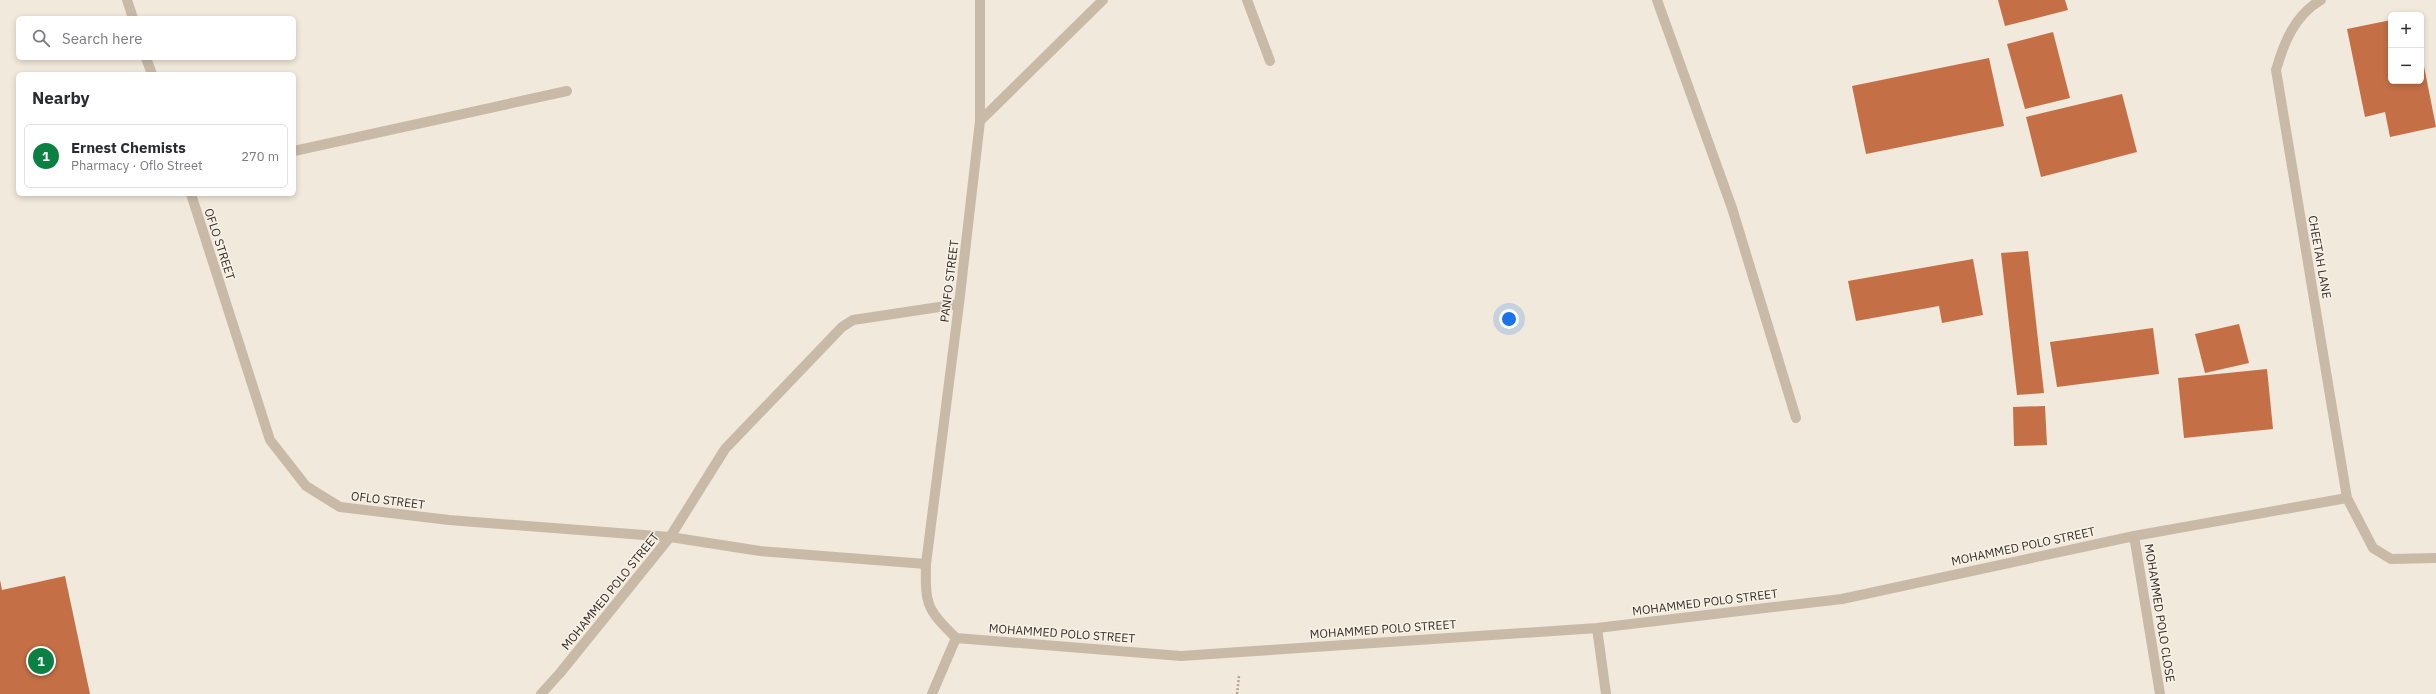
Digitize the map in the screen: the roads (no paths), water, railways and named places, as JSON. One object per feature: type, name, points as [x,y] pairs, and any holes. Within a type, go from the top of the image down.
[{"type":"street","points":[[127,0],[132,16]]},
{"type":"street","name":"PANFO STREET","points":[[926,564],[959,304],[980,121],[980,0]]},
{"type":"street","points":[[980,121],[1103,0]]},
{"type":"street","points":[[1247,0],[1270,61]]},
{"type":"street","points":[[1657,0],[1732,208],[1796,418]]},
{"type":"street","name":"CHEETAH LANE","points":[[2321,0],[2311,6],[2294,25],[2282,46],[2276,70],[2347,498],[2362,530],[2373,548],[2391,559],[2436,558]]},
{"type":"street","points":[[147,60],[151,72]]},
{"type":"street","points":[[296,150],[567,91]]},
{"type":"street","name":"OFLO STREET","points":[[192,196],[270,440],[306,486],[340,507],[449,520],[670,537]]},
{"type":"street","points":[[670,537],[726,449],[842,327],[853,320],[959,304]]},
{"type":"street","name":"MOHAMMED POLO STREET","points":[[956,638],[1181,656],[1597,628],[1842,599],[2134,536],[2347,498]]},
{"type":"street","name":"MOHAMMED POLO CLOSE","points":[[2134,536],[2160,694]]},
{"type":"street","name":"MOHAMMED POLO STREET","points":[[541,694],[560,674],[670,537],[775,552],[926,564]]},
{"type":"street","points":[[926,564],[925,597],[935,617],[956,638],[932,694]]},
{"type":"street","points":[[1597,628],[1606,694]]},
{"type":"place","name":"Ernest Chemists","points":[[41,661]]}]
